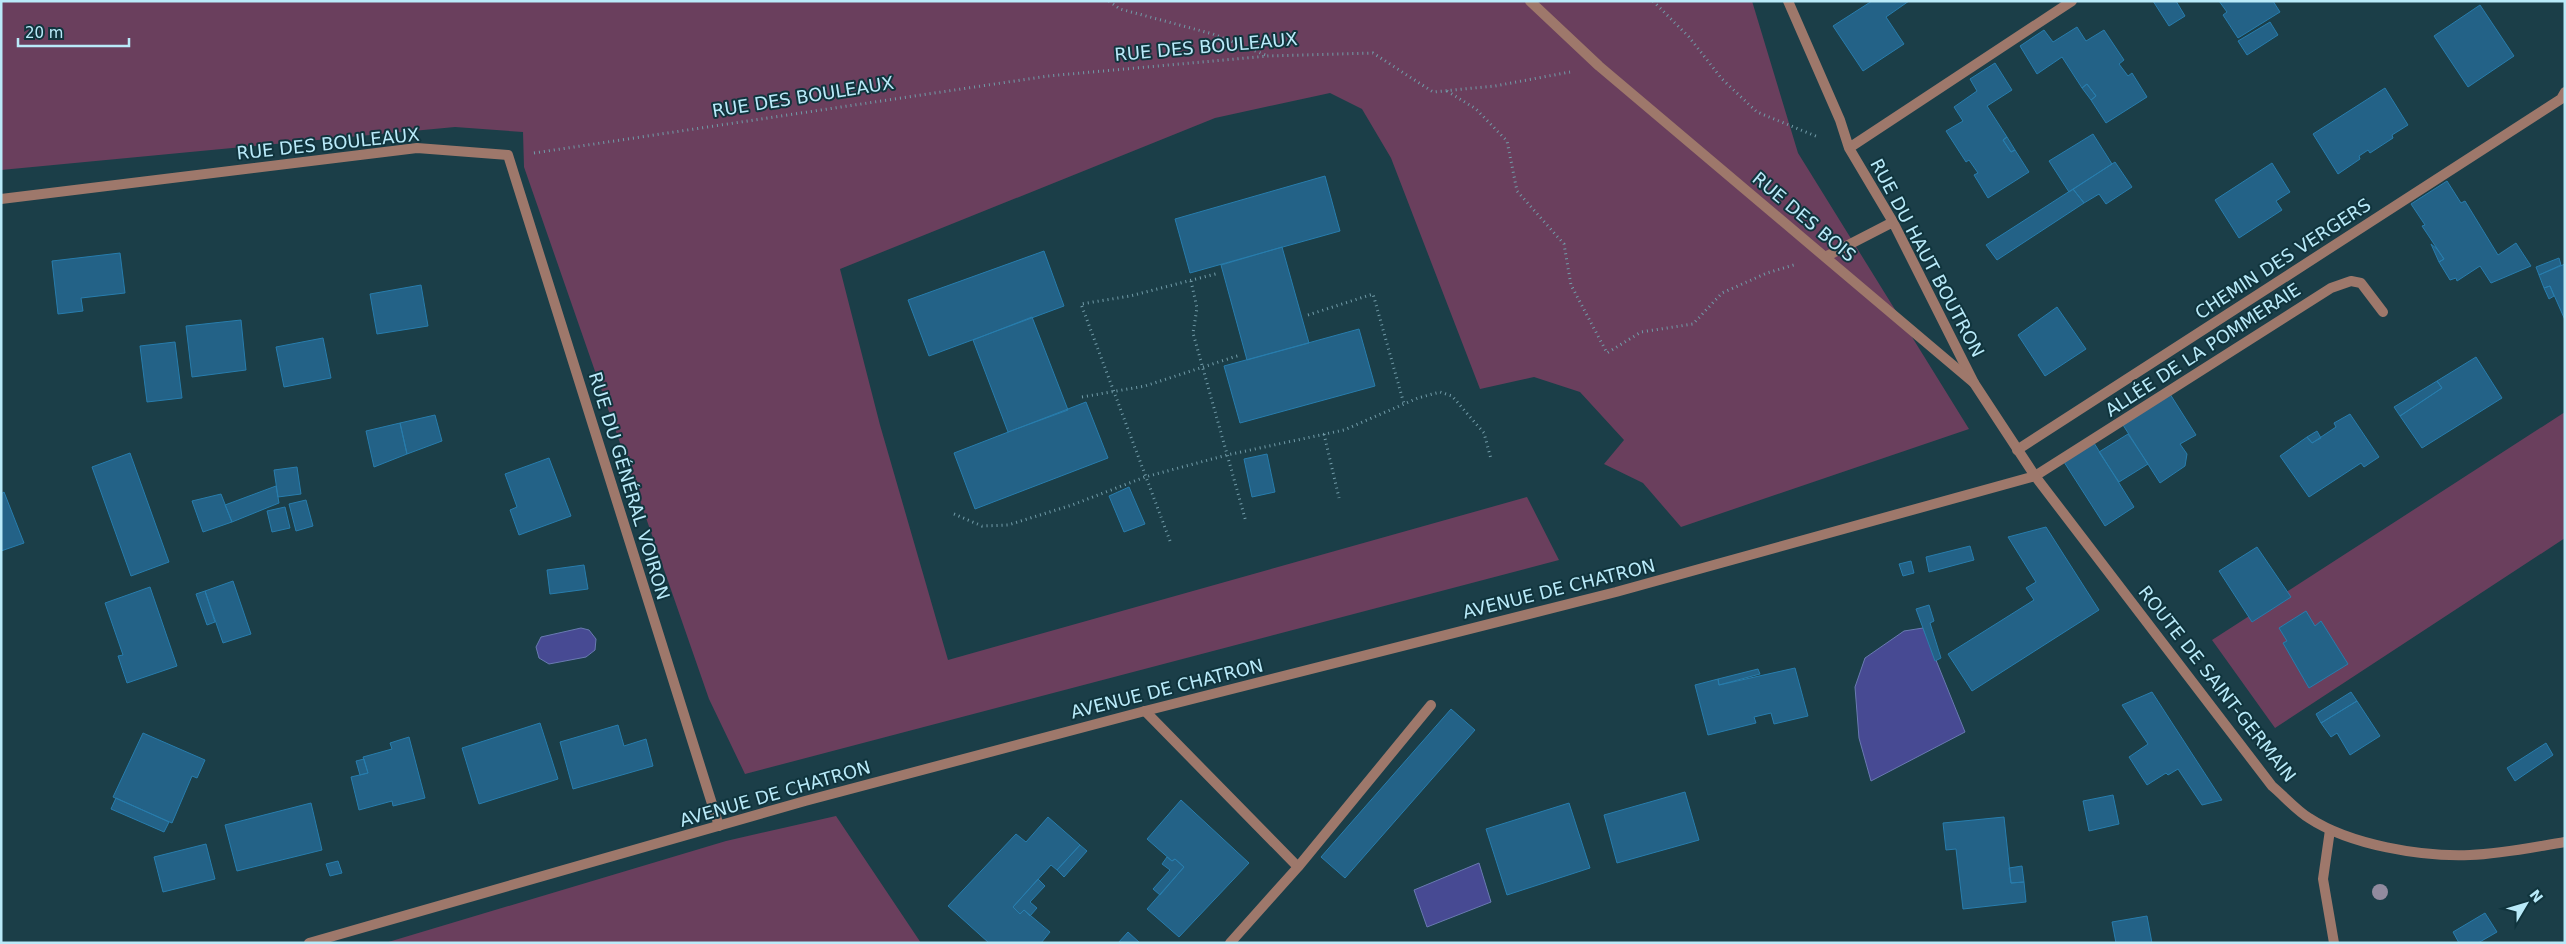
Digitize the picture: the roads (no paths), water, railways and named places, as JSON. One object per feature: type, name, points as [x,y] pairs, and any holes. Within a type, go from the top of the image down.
[{"type":"street","name":"RUE DES BOIS","points":[[1530,1],[1599,66],[1974,383],[2035,476]]},
{"type":"street","name":"RUE DU HAUT BOUTRON","points":[[1788,1],[1849,148],[1893,222],[1974,383]]},
{"type":"street","name":"RUE DU HAUT BOUTRON","points":[[1849,148],[2072,1]]},
{"type":"street","name":"CHEMIN DES VERGERS","points":[[2017,450],[2561,99],[2565,92]]},
{"type":"street","name":"RUE DES BOULEAUX","points":[[1,199],[417,148],[508,155]]},
{"type":"street","name":"RUE DU GÉNÉRAL VOIRON","points":[[508,155],[718,826]]},
{"type":"street","points":[[1826,256],[1893,222]]},
{"type":"street","name":"ALLÉE DE LA POMMERAIE","points":[[2035,476],[2331,288],[2351,281],[2361,283],[2383,312]]},
{"type":"street","name":"AVENUE DE CHATRON","points":[[309,943],[805,801],[1145,711],[1616,592],[2035,476]]},
{"type":"street","name":"ROUTE DE SAINT-GERMAIN","points":[[2035,476],[2272,786],[2308,818],[2330,830],[2368,842],[2438,855],[2472,855],[2565,842]]},
{"type":"street","points":[[1230,943],[1298,867],[1431,706]]},
{"type":"street","points":[[1145,711],[1298,867]]},
{"type":"street","points":[[2330,830],[2323,879],[2334,943]]}]
